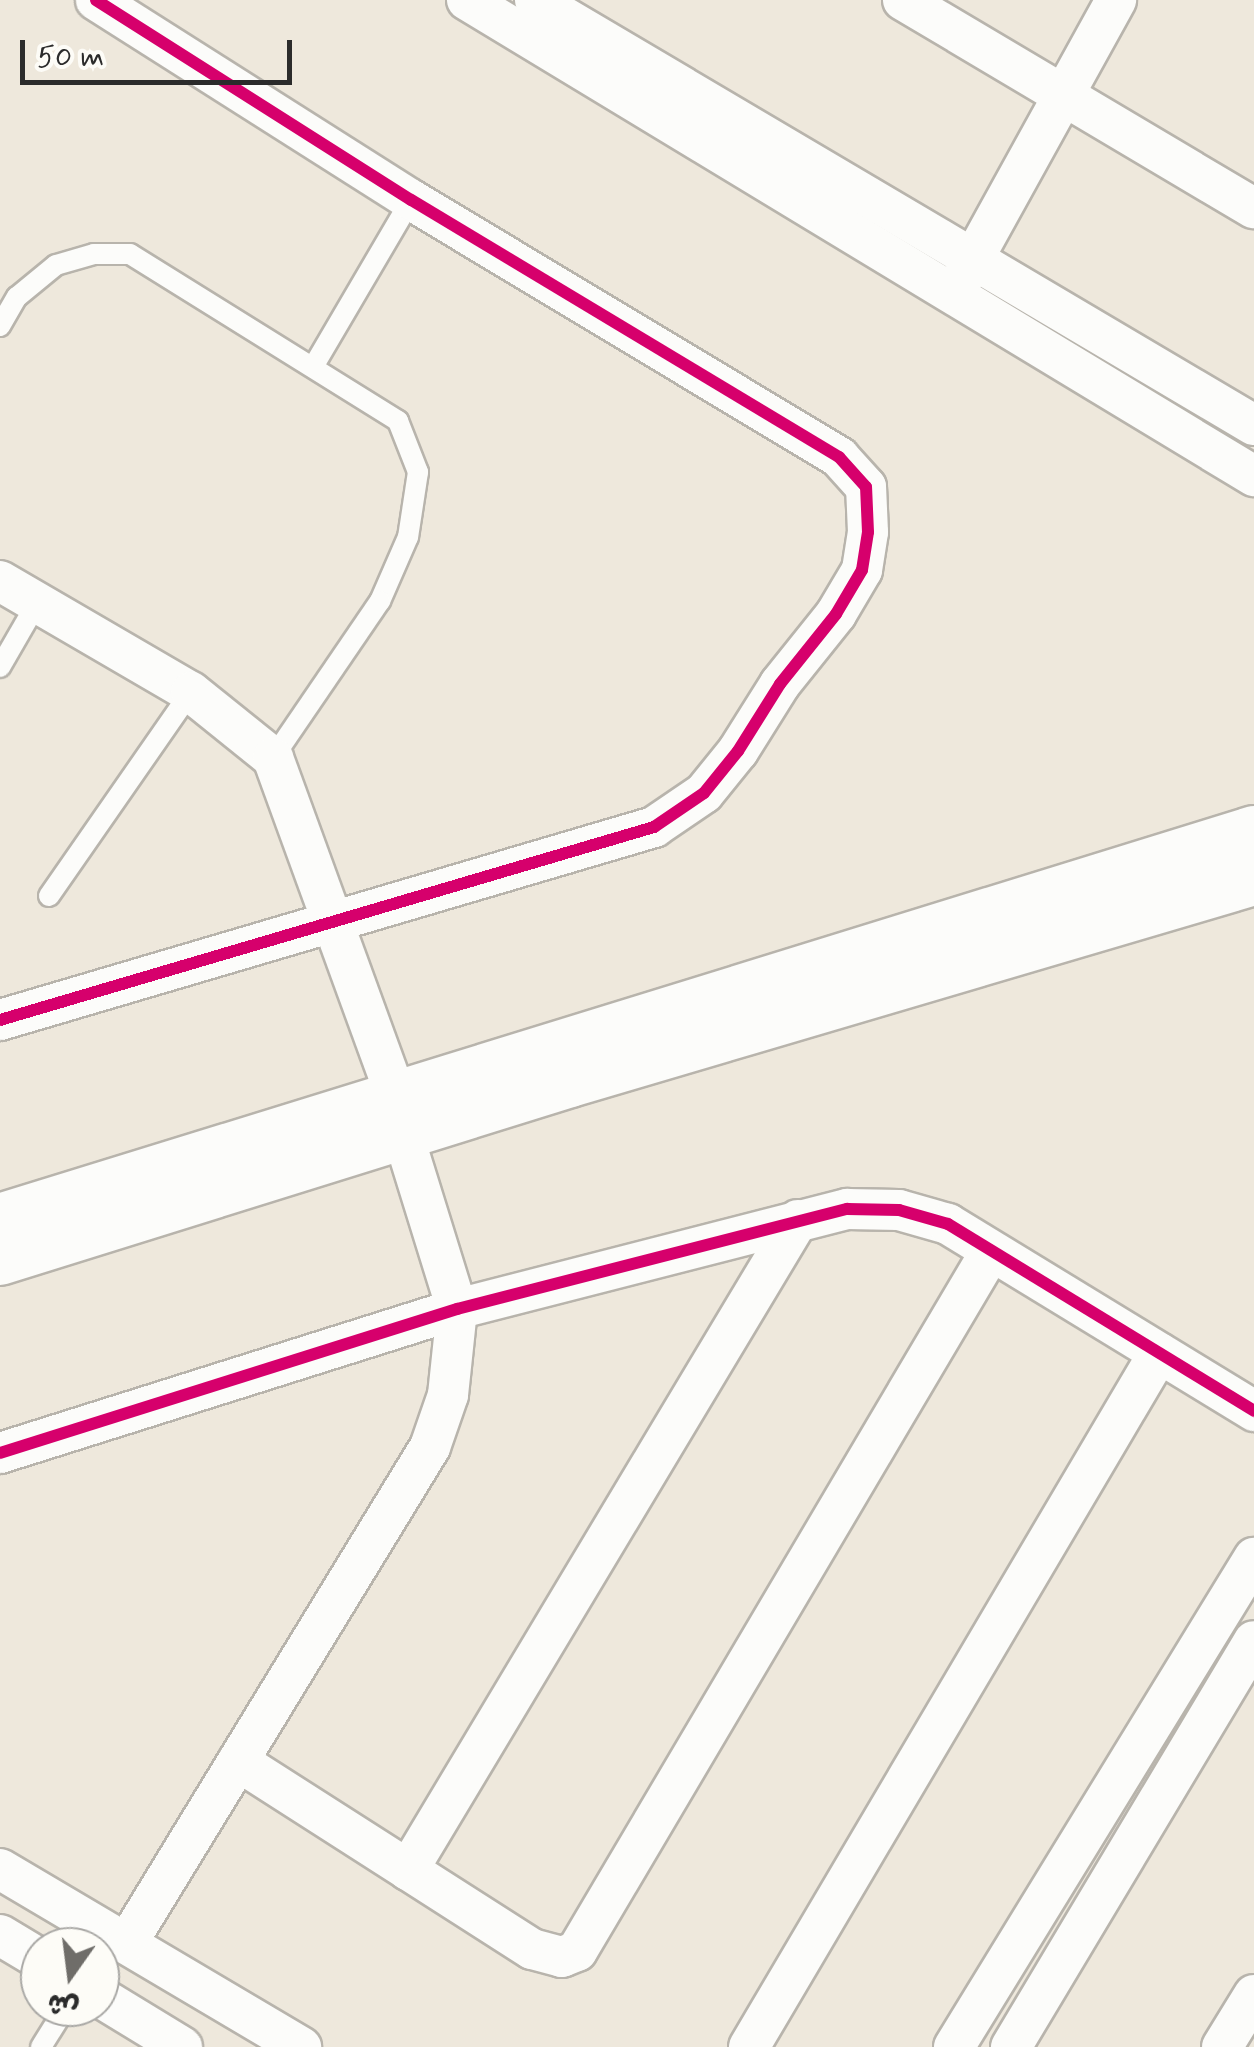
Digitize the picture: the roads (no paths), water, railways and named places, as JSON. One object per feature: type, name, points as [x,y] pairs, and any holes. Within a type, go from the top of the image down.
[{"type":"street","points":[[0,1020],[331,919],[654,827],[704,793],[836,614],[862,570],[868,532],[866,488],[839,457],[412,200],[96,0]]},
{"type":"street","points":[[467,0],[1254,476]]},
{"type":"street","points":[[535,0],[1254,424]]},
{"type":"street","points":[[903,0],[1254,208]]},
{"type":"street","points":[[954,294],[1116,0]]},
{"type":"street","points":[[0,581],[191,692],[274,758],[400,1117],[457,1308],[448,1395],[430,1447],[128,1943]]},
{"type":"street","points":[[0,1260],[400,1117],[1254,831]]},
{"type":"street","points":[[0,1220],[400,1117],[570,1082],[1254,880]]},
{"type":"street","points":[[0,1453],[457,1308],[847,1209],[898,1210],[948,1224],[1254,1411]]},
{"type":"street","points":[[408,1870],[798,1220]]},
{"type":"street","points":[[238,1761],[546,1956],[577,1951],[991,1251]]},
{"type":"street","points":[[749,2047],[1159,1353]]},
{"type":"street","points":[[954,2047],[1254,1558]]},
{"type":"street","points":[[1011,2047],[1254,1642]]},
{"type":"street","points":[[0,1869],[301,2047]]},
{"type":"street","points":[[1222,2047],[1254,1994]]},
{"type":"street","points":[[120,2008],[182,2047]]},
{"type":"lane","points":[[313,367],[412,200]]},
{"type":"lane","points":[[0,326],[17,297],[56,266],[94,254],[130,254],[398,421],[418,472],[408,537],[380,601],[274,758]]},
{"type":"lane","points":[[0,667],[37,603]]},
{"type":"lane","points":[[49,896],[191,692]]}]
